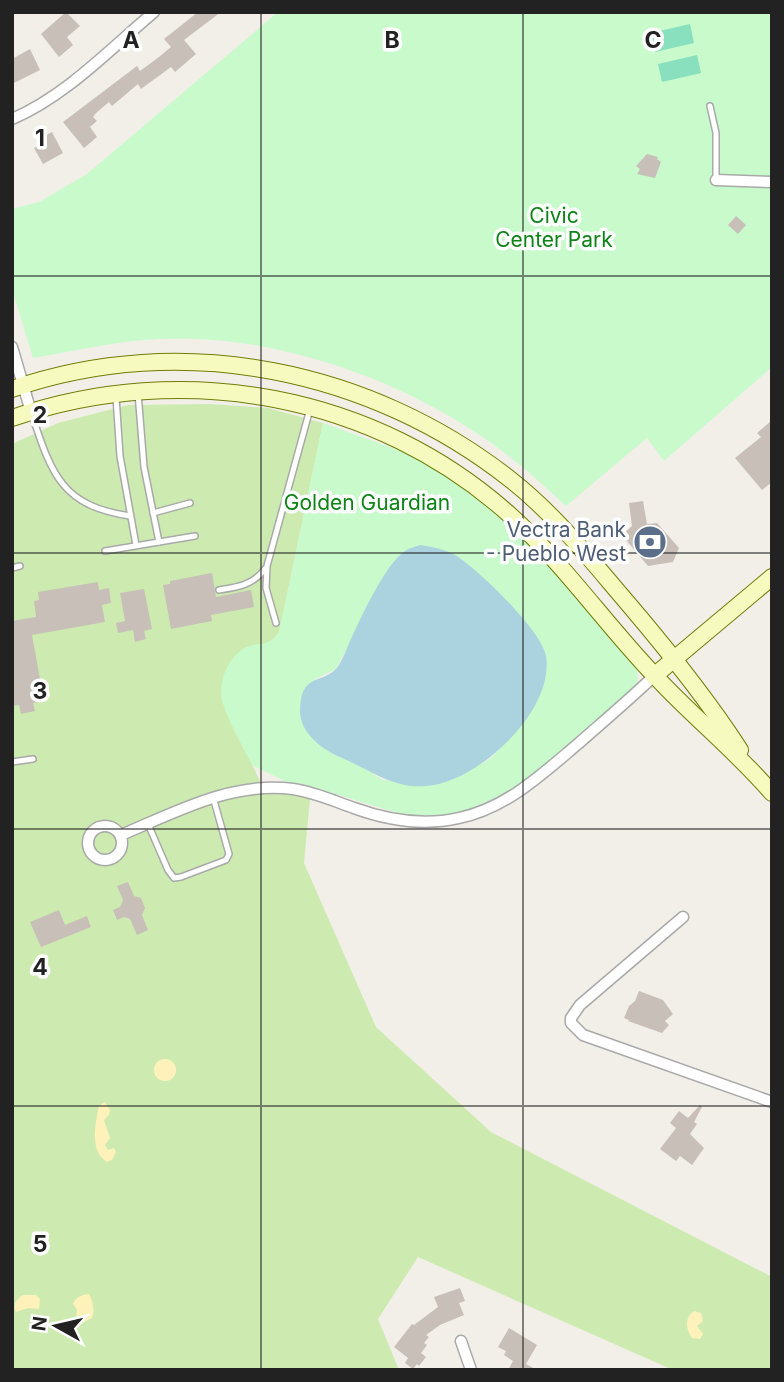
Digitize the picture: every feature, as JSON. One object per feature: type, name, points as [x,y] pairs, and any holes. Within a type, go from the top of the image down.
[{"type":"main road","points":[[18,387],[79,371],[124,365],[186,361],[220,363],[291,373],[381,402],[442,433],[497,469],[527,493],[575,541],[674,658],[715,712],[750,767]]},
{"type":"main road","points":[[12,418],[68,401],[138,391],[228,391],[310,407],[390,437],[447,468],[494,502],[554,560],[654,676],[750,767],[772,793]]},
{"type":"main road","points":[[654,676],[772,577]]},
{"type":"street","points":[[12,119],[45,102],[154,12]]},
{"type":"street","points":[[716,180],[772,182]]},
{"type":"street","points":[[12,347],[18,387],[31,412]]},
{"type":"street","points":[[121,835],[213,797],[263,788],[293,789],[398,819],[441,821],[473,814],[491,808],[522,791],[654,676]]},
{"type":"street","points":[[683,917],[580,1005],[571,1017],[571,1023],[583,1035],[772,1102]]},
{"type":"street","points":[[461,1341],[471,1370]]},
{"type":"lane","points":[[709,106],[716,133],[716,180]]},
{"type":"lane","points":[[138,391],[144,467],[159,542]]},
{"type":"lane","points":[[116,394],[120,456],[135,545]]},
{"type":"lane","points":[[276,623],[266,588],[267,566],[310,407]]},
{"type":"lane","points":[[31,412],[63,486],[88,506],[130,516]]},
{"type":"lane","points":[[153,513],[190,503]]},
{"type":"lane","points":[[105,551],[195,536]]},
{"type":"lane","points":[[12,568],[20,566]]},
{"type":"lane","points":[[219,590],[255,580],[267,566]]},
{"type":"lane","points":[[12,762],[33,759]]},
{"type":"lane","points":[[148,824],[174,878],[226,860],[229,854],[213,797]]},
{"type":"green space","name":"Civic Center Park","points":[[278,12],[772,12],[772,367],[664,461],[647,438],[566,506],[499,449],[441,411],[364,376],[282,350],[199,339],[159,339],[33,358],[12,289],[12,209],[39,202],[87,174]]},
{"type":"green space","points":[[690,24],[694,43],[655,52],[651,33]]},
{"type":"green space","points":[[697,55],[701,73],[662,82],[658,64]]},
{"type":"green space","points":[[210,404],[268,408],[323,423],[279,633],[269,644],[246,647],[222,699],[263,788],[293,789],[310,799],[304,863],[376,1027],[491,1132],[772,1277],[772,1365],[769,1370],[673,1370],[418,1257],[378,1319],[399,1370],[12,1370],[12,444],[58,423],[128,405]]},
{"type":"green space","name":"Golden Guardian","points":[[323,423],[415,456],[483,499],[537,548],[637,670],[638,684],[515,790],[459,813],[404,815],[326,791],[289,783],[252,765],[224,708],[221,693],[223,678],[229,664],[239,652],[265,643],[279,633]],"holes":[[[403,552],[520,727],[491,758],[466,773],[429,786],[383,780],[359,765],[332,754],[315,679],[336,669],[379,585]]]},
{"type":"sand","points":[[165,1059],[173,1062],[176,1070],[173,1078],[165,1081],[157,1078],[154,1070],[157,1062]]},
{"type":"sand","points":[[105,1102],[110,1110],[104,1120],[110,1138],[105,1145],[108,1150],[114,1148],[116,1152],[112,1160],[107,1162],[98,1152],[95,1138],[99,1106]]},
{"type":"sand","points":[[89,1294],[93,1315],[80,1324],[76,1321],[77,1310],[73,1304],[79,1297]]},
{"type":"sand","points":[[23,1295],[36,1295],[40,1299],[39,1309],[28,1308],[16,1312],[16,1302]]},
{"type":"sand","points":[[694,1311],[701,1313],[703,1321],[697,1326],[703,1334],[700,1339],[692,1338],[687,1327],[687,1320]]},
{"type":"water","points":[[420,545],[455,555],[508,601],[542,645],[546,656],[546,677],[538,699],[525,721],[489,758],[446,782],[414,786],[382,778],[327,750],[314,740],[303,726],[300,709],[301,698],[308,685],[330,674],[338,666],[367,606],[390,567],[405,551]]},
{"type":"building","points":[[66,12],[80,26],[67,37],[73,45],[59,57],[41,34]]},
{"type":"building","points":[[198,12],[221,12],[184,40],[196,54],[175,72],[171,67],[141,89],[138,84],[112,106],[109,102],[93,117],[97,121],[90,127],[97,137],[84,148],[63,122],[137,66],[140,71],[159,57],[171,47],[164,39]]},
{"type":"building","points":[[30,49],[40,70],[12,84],[12,59]]},
{"type":"building","points":[[52,132],[63,153],[43,164],[34,148],[44,143],[41,138]]},
{"type":"building","points":[[647,154],[658,157],[661,162],[655,178],[637,174],[640,169],[636,166]]},
{"type":"building","points":[[736,216],[746,225],[738,234],[728,225]]},
{"type":"building","points":[[772,420],[772,482],[762,490],[735,458],[761,437],[757,433]]},
{"type":"building","name":"Vectra Bank - Pueblo West","points":[[643,501],[647,524],[657,523],[679,548],[673,562],[648,566],[622,535],[632,526],[629,503]]},
{"type":"building","points":[[212,573],[216,597],[251,590],[254,607],[211,615],[212,621],[171,629],[163,585],[170,584],[170,581]]},
{"type":"building","points":[[98,582],[99,590],[109,588],[111,603],[102,605],[105,622],[32,635],[44,701],[33,703],[35,711],[21,714],[19,705],[12,706],[12,621],[36,617],[34,601],[39,600],[38,592]]},
{"type":"building","points":[[144,589],[152,629],[144,631],[146,639],[135,642],[133,630],[118,633],[116,623],[125,621],[120,593]]},
{"type":"building","points":[[128,882],[134,896],[141,898],[145,908],[142,915],[148,930],[137,935],[130,919],[124,917],[117,920],[113,910],[120,907],[123,900],[117,886]]},
{"type":"building","points":[[59,910],[65,925],[87,916],[91,927],[41,947],[30,922]]},
{"type":"building","points":[[639,991],[663,1000],[673,1014],[665,1021],[669,1025],[662,1033],[624,1018]]},
{"type":"building","points":[[700,1105],[702,1107],[694,1122],[697,1124],[690,1134],[704,1148],[692,1165],[680,1156],[676,1161],[660,1149],[676,1128],[670,1123],[679,1111],[688,1118]]},
{"type":"building","points":[[460,1288],[465,1301],[459,1303],[464,1315],[440,1325],[426,1335],[429,1337],[424,1343],[427,1345],[421,1353],[426,1357],[413,1369],[405,1363],[408,1358],[394,1347],[412,1324],[438,1307],[434,1297]]},
{"type":"building","points":[[509,1328],[537,1345],[526,1364],[537,1370],[508,1370],[513,1361],[504,1355],[506,1351],[498,1347]]},
{"type":"place","name":"Vectra Bank - Pueblo West","points":[[650,542]]}]
